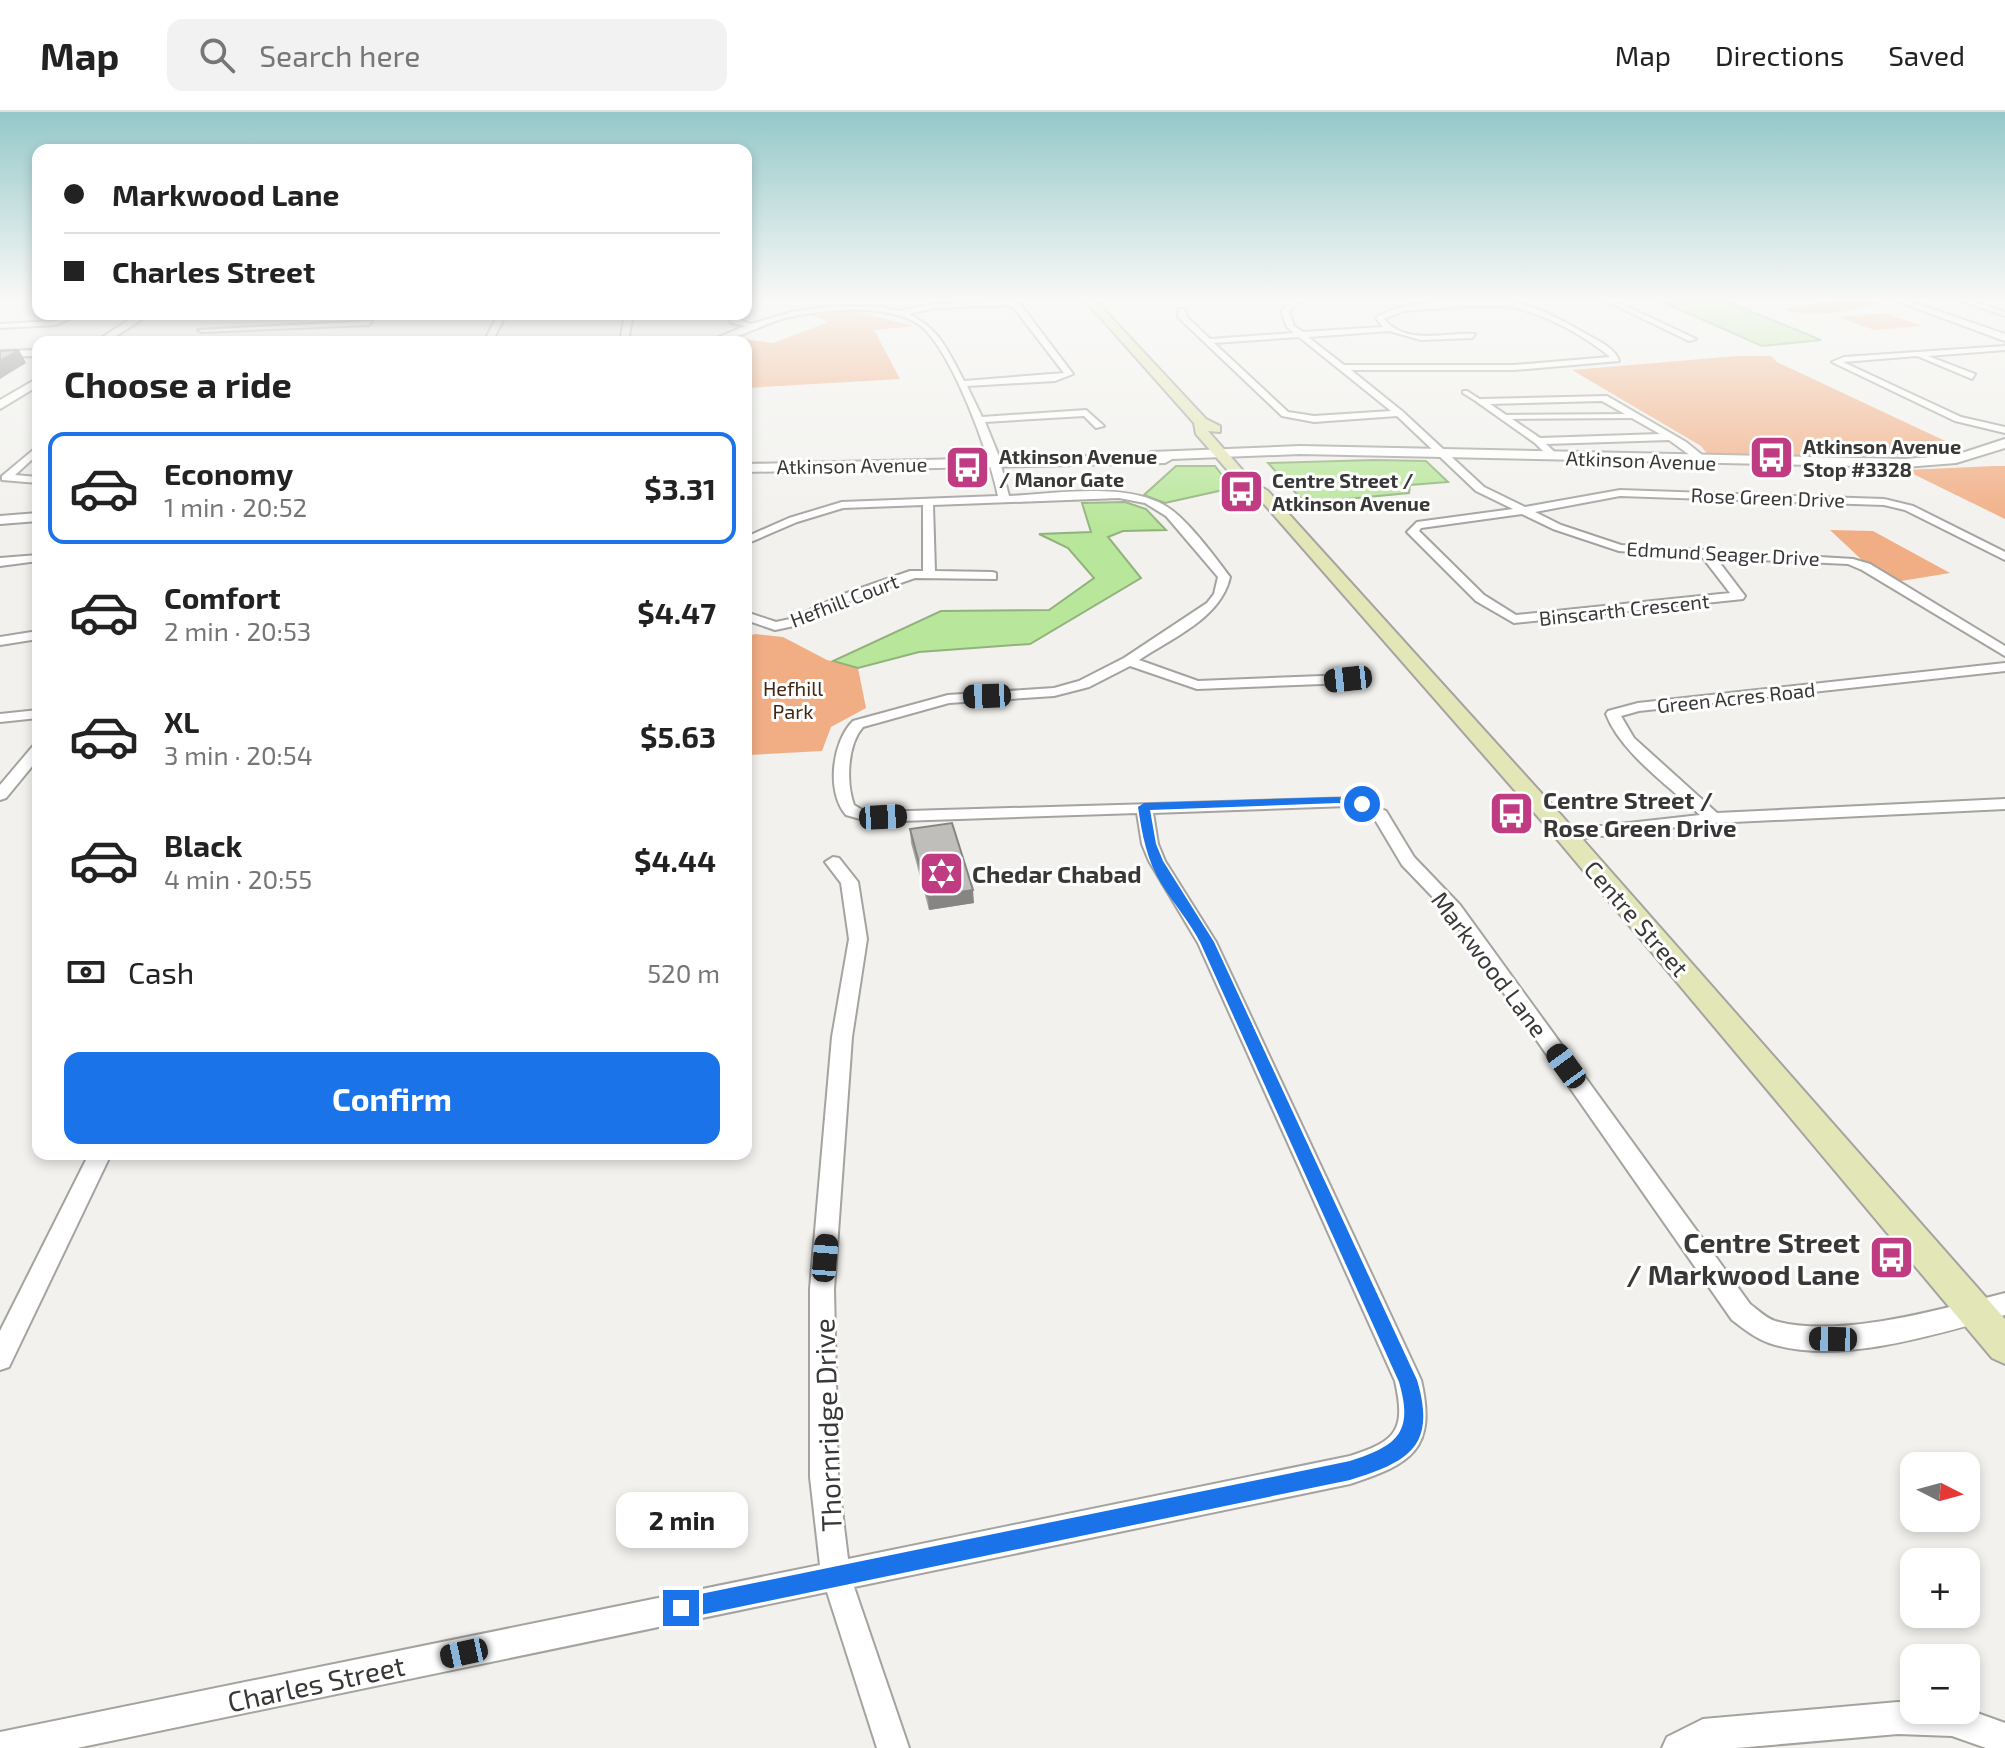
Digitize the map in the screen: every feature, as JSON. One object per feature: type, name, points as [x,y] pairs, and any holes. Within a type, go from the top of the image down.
[{"type":"main road","name":"Centre Street","points":[[1159,375],[1201,422],[1216,429],[1231,455],[1263,484],[1263,494],[1566,835],[2005,1346]]},
{"type":"street","points":[[956,375],[997,461],[1004,498]]},
{"type":"street","points":[[961,384],[1064,375]]},
{"type":"street","points":[[1247,375],[1291,416],[1314,419],[1399,413]]},
{"type":"street","name":"Edmund Seager Drive","points":[[1352,375],[1399,413],[1480,489],[1577,536],[1619,548],[1849,561],[1866,567],[2005,652]]},
{"type":"street","points":[[1865,375],[1958,419],[2005,430]]},
{"type":"street","points":[[0,405],[32,385]]},
{"type":"street","points":[[1465,392],[1538,441],[1555,457]]},
{"type":"street","points":[[1481,402],[1604,398],[1706,462]]},
{"type":"street","points":[[980,420],[1086,413],[1099,426]]},
{"type":"street","points":[[1503,417],[1633,416]]},
{"type":"street","points":[[1538,441],[1668,437]]},
{"type":"street","name":"Atkinson Avenue","points":[[752,468],[1151,456],[1303,457],[1323,452],[1706,462],[1933,462],[1970,457],[2005,443]]},
{"type":"street","points":[[32,454],[6,478],[32,480]]},
{"type":"street","name":"Rose Green Drive","points":[[1520,511],[1620,493],[1884,502],[1909,508],[2005,557]]},
{"type":"street","points":[[752,539],[842,505],[928,500],[1138,497],[1170,514],[1219,569],[1224,585],[1211,606],[1129,661]]},
{"type":"street","points":[[928,500],[929,572]]},
{"type":"street","name":"Binscarth Crescent","points":[[1520,511],[1417,525],[1413,532],[1480,598],[1514,619],[1739,596],[1707,555]]},
{"type":"street","points":[[0,520],[32,517]]},
{"type":"street","points":[[752,527],[766,533]]},
{"type":"street","points":[[0,562],[32,559]]},
{"type":"street","name":"Hefhill Court","points":[[752,618],[775,626],[794,622],[875,587],[929,572],[992,576]]},
{"type":"street","points":[[0,641],[32,636]]},
{"type":"street","points":[[1129,661],[1197,685],[1348,679]]},
{"type":"street","name":"Markwood Lane","points":[[1129,661],[1096,680],[1063,690],[948,699],[858,724],[851,728],[846,741],[843,794],[851,811],[875,817],[1338,800],[1374,810],[1408,861],[1454,909],[1741,1312],[1768,1332],[1798,1338],[1833,1339],[2005,1304]]},
{"type":"street","name":"Green Acres Road","points":[[1713,818],[1629,741],[1619,729],[1613,714],[1638,707],[2005,667]]},
{"type":"street","points":[[0,718],[32,715]]},
{"type":"street","points":[[0,795],[32,756]]},
{"type":"street","points":[[1566,835],[1713,818],[2005,804]]},
{"type":"street","name":"Charles Street","points":[[0,1748],[1350,1470],[1390,1458],[1404,1443],[1414,1424],[1416,1408],[1408,1380],[1207,942],[1161,871],[1150,844],[1144,807]]},
{"type":"street","name":"Thornridge Drive","points":[[833,862],[849,882],[858,939],[842,1037],[821,1322],[824,1477],[836,1576],[893,1748]]},
{"type":"street","points":[[0,1358],[97,1160]]},
{"type":"street","points":[[1678,1748],[1703,1735],[1898,1718],[1952,1720],[2005,1739]]},
{"type":"green space","points":[[752,375],[898,375],[900,379],[752,388]]},
{"type":"green space","points":[[1581,375],[1805,375],[1958,447],[1915,455],[1708,455],[1701,446]]},
{"type":"green space","points":[[1994,466],[2005,466],[2005,519],[1905,470]]},
{"type":"green space","points":[[1830,530],[1873,531],[1950,573],[1901,581],[1863,561]]},
{"type":"green space","name":"Hefhill Park","points":[[752,635],[783,637],[827,660],[858,668],[866,708],[831,727],[822,751],[752,755]]},
{"type":"shaded area","points":[[1426,461],[1448,482],[1410,485],[1409,493],[1305,503],[1268,463]]},
{"type":"shaded area","points":[[1176,466],[1215,466],[1232,488],[1165,503],[1144,495]]},
{"type":"shaded area","points":[[1125,502],[1146,509],[1166,530],[1123,531],[1108,537],[1141,578],[1030,644],[919,652],[858,668],[833,661],[941,611],[1049,610],[1094,578],[1068,548],[1039,534],[1091,532],[1082,503]]},
{"type":"building","name":"Chedar Chabad","points":[[952,823],[973,890],[928,897],[910,829]]},
{"type":"place","name":"Atkinson Avenue Stop #3328","points":[[1772,458]]},
{"type":"place","name":"Atkinson Avenue / Manor Gate","points":[[968,467]]},
{"type":"place","name":"Centre Street / Atkinson Avenue","points":[[1241,491]]},
{"type":"place","name":"Centre Street / Rose Green Drive","points":[[1512,813]]},
{"type":"place","name":"Chedar Chabad","points":[[941,873]]},
{"type":"place","name":"Centre Street / Markwood Lane","points":[[1891,1258]]},
{"type":"route","points":[[681,1608],[1350,1470],[1390,1458],[1404,1443],[1414,1424],[1416,1408],[1408,1380],[1207,942],[1193,916],[1166,882],[1150,844],[1144,807],[1338,800],[1362,804]]}]
